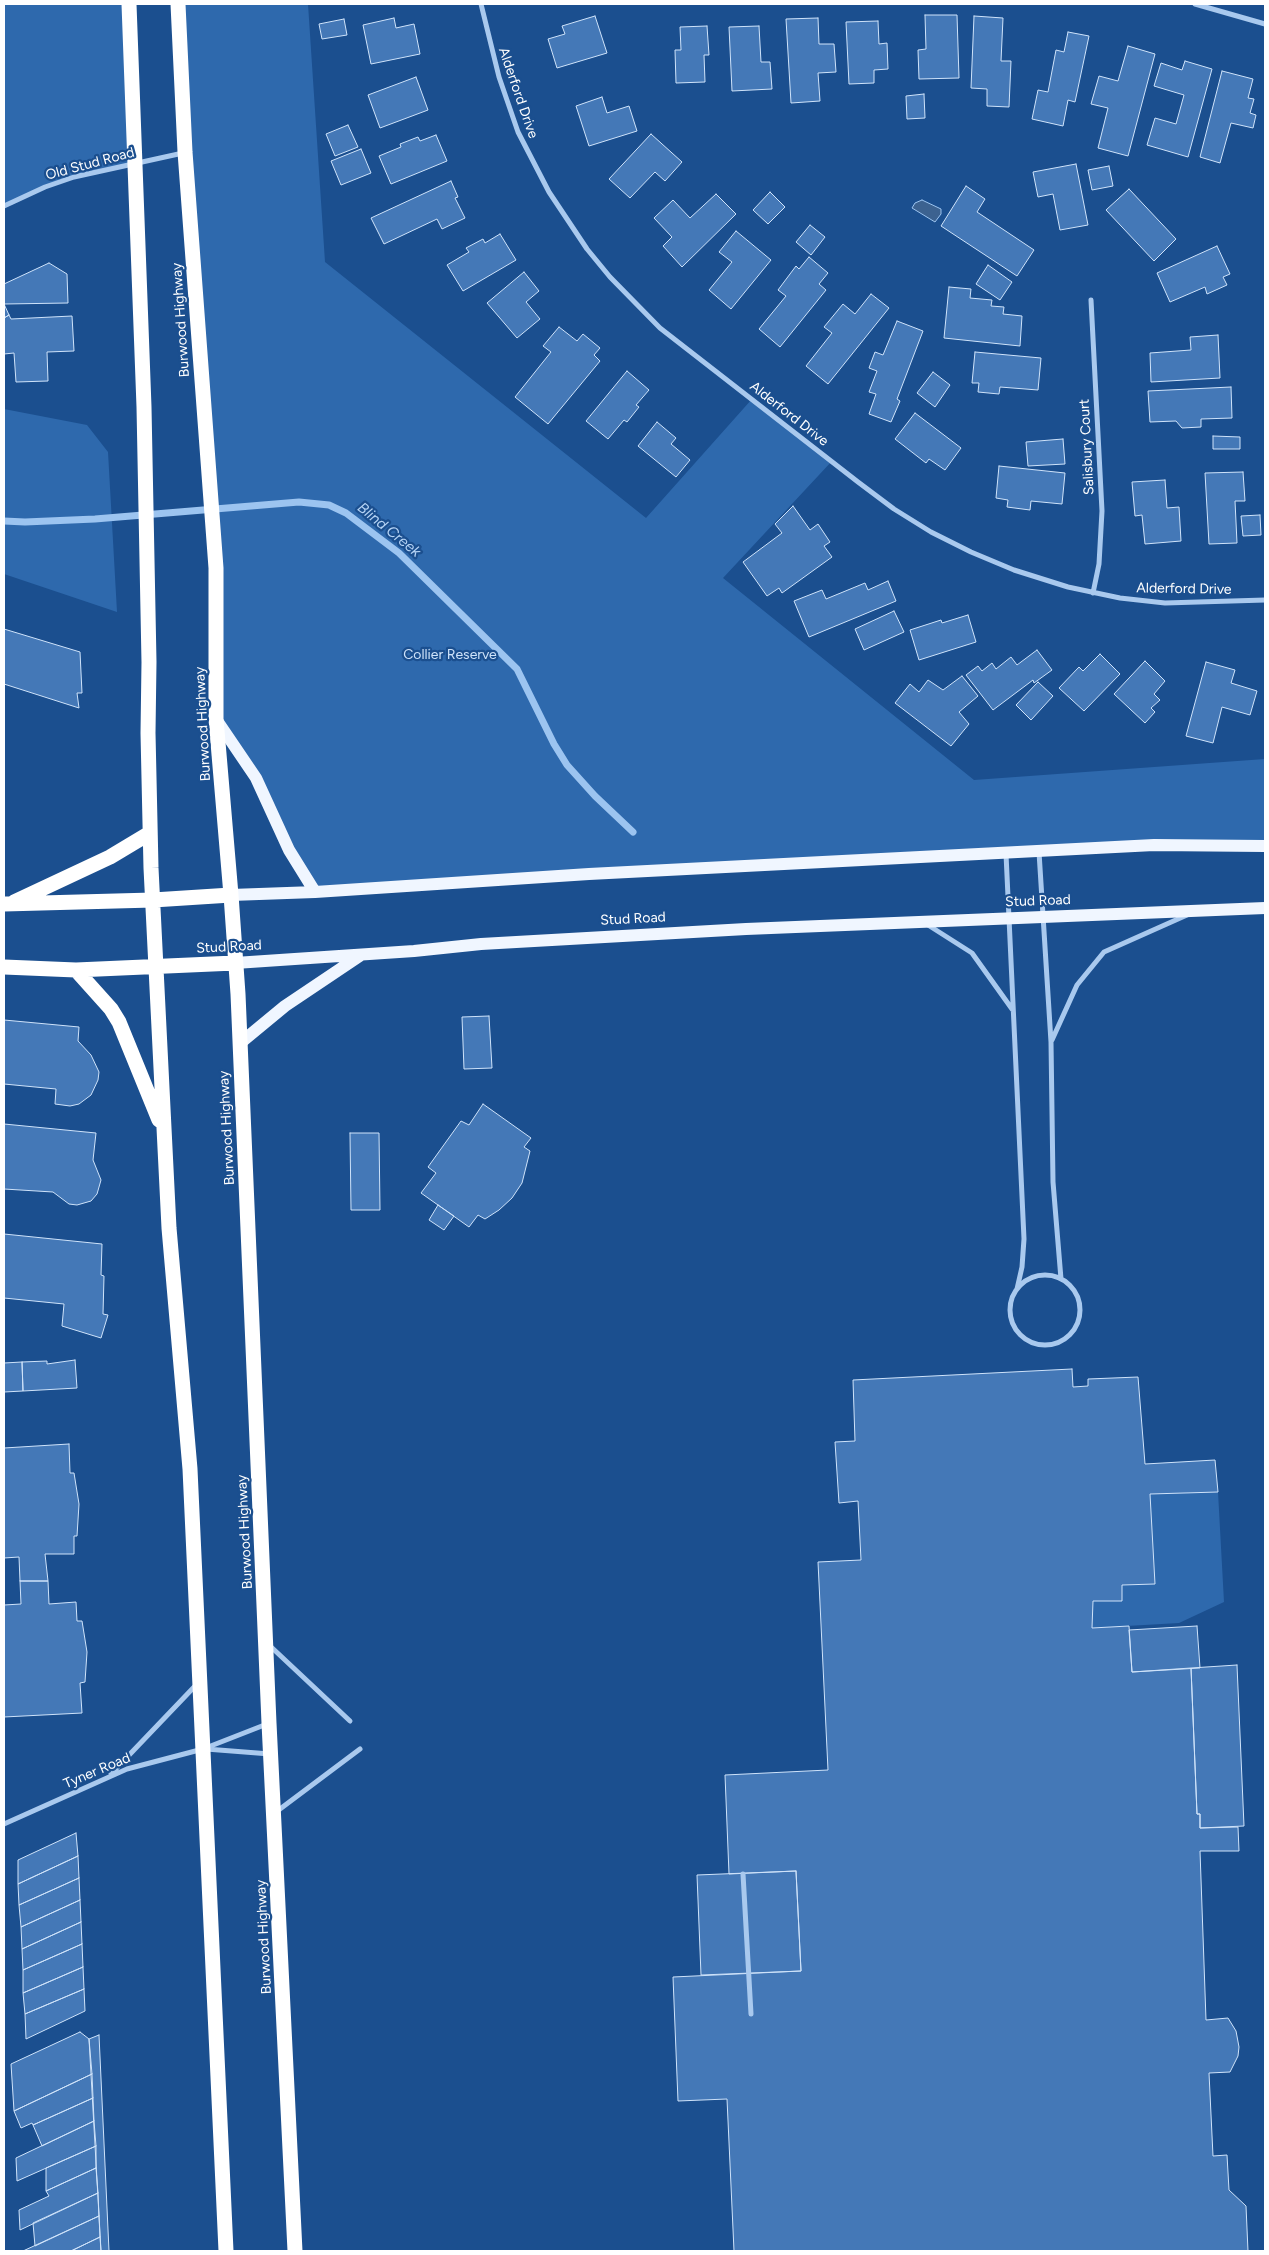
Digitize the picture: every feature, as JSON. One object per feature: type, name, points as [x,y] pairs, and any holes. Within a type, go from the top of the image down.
[{"type":"highway","points":[[129,4],[144,407],[150,833],[168,1228],[190,1469],[226,2251]]},
{"type":"highway","name":"Burwood Highway","points":[[178,4],[186,152],[214,551],[216,589],[216,719],[236,963],[269,1723],[295,2251]]},
{"type":"highway","points":[[6,904],[110,856],[150,833]]},
{"type":"highway","points":[[6,904],[153,900],[231,895]]},
{"type":"highway","name":"Stud Road","points":[[4,968],[76,970],[236,963]]},
{"type":"highway","points":[[76,970],[111,1008],[119,1022],[163,1131]]},
{"type":"main road","points":[[216,719],[256,778],[288,850],[314,892]]},
{"type":"main road","points":[[231,895],[314,892],[589,874],[1163,845],[1265,846]]},
{"type":"main road","name":"Stud Road","points":[[236,963],[548,940],[1265,908]]},
{"type":"main road","points":[[239,1044],[285,1006],[361,955]]},
{"type":"street","name":"Alderford Drive","points":[[481,4],[488,40],[518,132],[533,164],[566,220],[587,249],[638,308],[666,332],[894,509],[931,532],[971,552],[1040,579],[1093,593],[1165,602],[1265,600]]},
{"type":"street","points":[[1195,4],[1265,24]]},
{"type":"street","name":"Old Stud Road","points":[[4,206],[64,180],[186,152]]},
{"type":"street","name":"Salisbury Court","points":[[1091,300],[1102,511],[1099,564],[1093,593]]},
{"type":"street","points":[[1039,852],[1051,1042],[1053,1182],[1061,1279]]},
{"type":"street","points":[[1006,854],[1024,1239],[1022,1267],[1010,1308],[1011,1319],[1015,1329],[1030,1342],[1051,1345],[1061,1342],[1076,1327],[1080,1306],[1077,1296],[1061,1279],[1042,1275],[1033,1277],[1017,1289]]},
{"type":"street","points":[[1051,1042],[1077,985],[1104,952],[1199,910]]},
{"type":"street","points":[[923,922],[972,953],[1012,1010]]},
{"type":"street","points":[[266,1643],[350,1721]]},
{"type":"street","points":[[108,1776],[200,1681]]},
{"type":"street","name":"Tyner Road","points":[[4,1824],[108,1776],[156,1760],[203,1749],[269,1723]]},
{"type":"street","name":"Tyner Road","points":[[203,1749],[271,1754]]},
{"type":"street","points":[[274,1813],[360,1749]]},
{"type":"street","points":[[743,1874],[751,2014]]},
{"type":"green space","points":[[4,4],[129,4],[135,163],[74,177],[4,206]]},
{"type":"green space","name":"Collier Reserve","points":[[178,4],[308,4],[325,262],[646,518],[752,399],[832,461],[723,578],[974,780],[1265,759],[1265,846],[1171,845],[315,892],[256,778],[216,719],[216,589]]},
{"type":"green space","points":[[4,409],[87,425],[108,452],[117,612],[4,574]]},
{"type":"green space","points":[[1218,1492],[1224,1602],[1179,1623],[1092,1628],[1093,1601],[1122,1601],[1122,1585],[1155,1584],[1150,1494]]},
{"type":"shaded area","points":[[922,200],[941,209],[941,214],[935,222],[912,208],[915,203]]},
{"type":"building","points":[[925,15],[957,15],[959,78],[919,79],[918,50],[926,49]]},
{"type":"building","points":[[595,16],[607,53],[557,68],[548,39],[565,34],[562,26]]},
{"type":"building","points":[[974,16],[1003,18],[1001,61],[1011,61],[1009,107],[987,106],[987,89],[971,88]]},
{"type":"building","points":[[394,18],[396,28],[414,24],[420,54],[371,64],[363,25]]},
{"type":"building","points":[[818,18],[819,44],[834,44],[836,72],[818,73],[820,101],[791,103],[786,19]]},
{"type":"building","points":[[344,19],[347,35],[322,39],[319,24]]},
{"type":"building","points":[[878,21],[879,44],[887,43],[888,69],[874,70],[874,83],[849,84],[846,22]]},
{"type":"building","points":[[707,26],[709,55],[704,55],[705,82],[676,83],[675,50],[681,50],[680,27]]},
{"type":"building","points":[[759,26],[761,62],[770,62],[772,89],[732,91],[729,27]]},
{"type":"building","points":[[1068,32],[1089,36],[1075,102],[1068,100],[1063,126],[1032,119],[1038,90],[1048,92],[1056,50],[1064,52]]},
{"type":"building","points":[[1128,46],[1155,54],[1128,156],[1098,148],[1108,108],[1091,104],[1099,76],[1118,81]]},
{"type":"building","points":[[1185,61],[1212,69],[1188,157],[1147,145],[1155,118],[1176,124],[1184,95],[1154,86],[1161,63],[1182,70]]},
{"type":"building","points":[[1222,71],[1253,79],[1248,98],[1254,99],[1250,113],[1256,115],[1253,128],[1231,123],[1220,163],[1200,157]]},
{"type":"building","points":[[416,77],[428,110],[380,128],[368,95]]},
{"type":"building","points":[[924,94],[925,118],[907,119],[906,96]]},
{"type":"building","points":[[602,97],[607,113],[629,106],[637,131],[589,146],[576,106]]},
{"type":"building","points":[[348,125],[358,147],[335,156],[326,134]]},
{"type":"building","points":[[651,134],[682,162],[665,181],[655,172],[630,198],[609,179]]},
{"type":"building","points":[[436,135],[447,161],[391,184],[379,156],[401,147],[400,144],[418,137],[420,141]]},
{"type":"building","points":[[361,149],[371,173],[341,185],[331,161]]},
{"type":"building","points":[[1076,164],[1088,225],[1060,230],[1053,194],[1038,197],[1033,172]]},
{"type":"building","points":[[1109,166],[1113,186],[1092,190],[1088,170]]},
{"type":"building","points":[[451,181],[458,197],[455,198],[465,218],[442,229],[437,219],[384,244],[371,218]]},
{"type":"building","points":[[966,186],[985,199],[977,212],[1034,250],[1017,276],[941,226]]},
{"type":"building","points":[[1129,189],[1176,239],[1154,261],[1106,210]]},
{"type":"building","points":[[770,192],[785,207],[768,224],[753,210]]},
{"type":"building","points":[[716,194],[736,214],[682,267],[663,246],[672,237],[654,218],[673,200],[690,218]]},
{"type":"building","points":[[810,225],[825,237],[811,255],[796,242]]},
{"type":"building","points":[[736,231],[771,260],[731,309],[709,290],[732,262],[719,252]]},
{"type":"building","points":[[500,234],[516,260],[463,291],[447,265],[469,252],[466,248],[483,239],[485,243]]},
{"type":"building","points":[[1217,246],[1230,274],[1223,277],[1227,285],[1207,294],[1205,287],[1170,302],[1157,273]]},
{"type":"building","points":[[809,257],[828,273],[819,284],[826,290],[780,347],[759,329],[786,296],[778,290],[796,266],[799,269]]},
{"type":"building","points":[[49,263],[67,274],[68,303],[4,304],[4,284]]},
{"type":"building","points":[[988,265],[1012,282],[1000,300],[976,284]]},
{"type":"building","points":[[524,272],[539,291],[526,302],[540,319],[517,338],[487,303]]},
{"type":"building","points":[[949,287],[971,289],[970,298],[992,300],[991,306],[1004,307],[1003,314],[1022,316],[1020,346],[944,338]]},
{"type":"building","points":[[871,294],[889,308],[828,384],[806,366],[832,333],[824,327],[843,304],[855,314]]},
{"type":"building","points":[[4,304],[9,315],[4,318]]},
{"type":"building","points":[[9,315],[11,319],[72,316],[74,351],[47,352],[48,381],[16,382],[14,353],[4,354],[4,318]]},
{"type":"building","points":[[897,321],[923,331],[897,399],[900,401],[891,422],[869,414],[876,394],[869,392],[877,371],[869,368],[875,352],[883,355]]},
{"type":"building","points":[[559,327],[577,341],[583,334],[600,348],[594,355],[600,361],[548,424],[515,397],[551,352],[543,346]]},
{"type":"building","points":[[1218,335],[1220,378],[1151,382],[1150,353],[1191,350],[1190,337]]},
{"type":"building","points":[[975,352],[1041,358],[1038,390],[1000,387],[999,394],[978,392],[979,383],[972,383]]},
{"type":"building","points":[[627,371],[649,390],[636,405],[639,407],[627,422],[624,420],[608,439],[586,421]]},
{"type":"building","points":[[933,372],[950,385],[935,407],[917,393]]},
{"type":"building","points":[[1231,387],[1232,418],[1201,419],[1201,427],[1182,428],[1176,421],[1150,422],[1148,391]]},
{"type":"building","points":[[915,413],[961,448],[945,470],[929,459],[926,463],[895,439]]},
{"type":"building","points":[[657,422],[676,438],[671,444],[690,460],[676,477],[638,446]]},
{"type":"building","points":[[1213,436],[1240,437],[1240,449],[1213,449]]},
{"type":"building","points":[[1063,439],[1065,464],[1028,466],[1026,442]]},
{"type":"building","points":[[999,466],[1065,473],[1062,504],[1031,501],[1030,510],[1007,507],[1008,500],[996,498]]},
{"type":"building","points":[[1243,472],[1245,501],[1235,501],[1237,543],[1209,544],[1205,473]]},
{"type":"building","points":[[1165,480],[1167,508],[1179,507],[1181,541],[1145,544],[1142,515],[1135,516],[1132,482]]},
{"type":"building","points":[[793,506],[810,530],[818,524],[830,542],[824,546],[832,557],[782,593],[779,588],[767,596],[743,562],[782,533],[775,524]]},
{"type":"building","points":[[1260,515],[1261,535],[1243,536],[1241,516]]},
{"type":"building","points":[[888,581],[896,601],[809,637],[794,601],[822,590],[826,599],[865,583],[868,590]]},
{"type":"building","points":[[894,611],[904,632],[864,650],[855,629]]},
{"type":"building","points":[[968,615],[976,642],[919,660],[910,630],[941,620],[942,623]]},
{"type":"building","points":[[4,629],[80,652],[82,693],[77,693],[79,708],[4,684]]},
{"type":"building","points":[[1037,650],[1052,670],[1034,683],[1033,680],[993,710],[966,675],[978,666],[982,671],[992,663],[996,669],[1011,657],[1017,665]]},
{"type":"building","points":[[1100,654],[1120,674],[1084,711],[1059,688],[1079,667],[1083,671]]},
{"type":"building","points":[[1145,661],[1165,681],[1154,694],[1160,700],[1151,708],[1155,712],[1145,723],[1114,694]]},
{"type":"building","points":[[1206,662],[1235,670],[1231,683],[1257,691],[1250,715],[1222,707],[1213,743],[1186,736]]},
{"type":"building","points":[[962,676],[978,696],[959,712],[969,724],[951,746],[895,703],[910,684],[919,692],[928,680],[943,690]]},
{"type":"building","points":[[1038,682],[1053,696],[1031,720],[1016,705]]},
{"type":"building","points":[[489,1016],[492,1068],[464,1069],[462,1017]]},
{"type":"building","points":[[4,1020],[79,1027],[78,1041],[91,1055],[99,1072],[98,1080],[91,1095],[79,1104],[70,1106],[55,1104],[56,1089],[4,1084]]},
{"type":"building","points":[[483,1104],[531,1138],[524,1147],[530,1151],[522,1183],[512,1198],[485,1219],[478,1215],[469,1227],[421,1193],[436,1173],[428,1167],[461,1121],[469,1125]]},
{"type":"building","points":[[4,1124],[96,1133],[93,1160],[101,1180],[97,1194],[91,1201],[77,1205],[69,1204],[53,1192],[4,1189]]},
{"type":"building","points":[[350,1133],[379,1133],[380,1210],[351,1210]]},
{"type":"building","points":[[438,1205],[454,1216],[444,1230],[429,1220]]},
{"type":"building","points":[[4,1234],[102,1244],[101,1275],[104,1276],[103,1314],[108,1315],[101,1338],[62,1326],[64,1304],[4,1298]]},
{"type":"building","points":[[75,1360],[77,1388],[23,1391],[22,1362],[47,1361],[47,1364]]},
{"type":"building","points":[[22,1362],[23,1391],[4,1392],[4,1363]]},
{"type":"building","points":[[1072,1369],[1073,1387],[1088,1386],[1088,1379],[1138,1377],[1145,1464],[1215,1460],[1218,1492],[1150,1494],[1155,1584],[1122,1585],[1122,1601],[1093,1601],[1092,1628],[1129,1626],[1132,1672],[1191,1668],[1197,1814],[1200,1814],[1200,1828],[1238,1827],[1239,1851],[1200,1851],[1206,2020],[1228,2018],[1236,2031],[1239,2047],[1238,2056],[1230,2072],[1209,2073],[1213,2156],[1227,2155],[1229,2190],[1246,2206],[1248,2251],[734,2251],[727,2099],[678,2101],[673,1977],[801,1971],[796,1871],[729,1874],[725,1775],[828,1770],[818,1562],[861,1560],[858,1501],[839,1503],[835,1442],[855,1441],[853,1380]]},
{"type":"building","points":[[69,1444],[70,1473],[74,1473],[79,1504],[77,1536],[74,1536],[74,1554],[45,1554],[48,1581],[20,1581],[19,1557],[4,1558],[4,1448]]},
{"type":"building","points":[[20,1581],[48,1581],[49,1604],[76,1602],[77,1621],[82,1621],[87,1652],[85,1682],[80,1683],[82,1713],[4,1717],[4,1605],[21,1604]]},
{"type":"building","points":[[1197,1626],[1200,1668],[1132,1672],[1129,1630]]},
{"type":"building","points":[[1237,1665],[1244,1826],[1200,1828],[1200,1814],[1197,1814],[1191,1668]]},
{"type":"building","points":[[76,1833],[78,1856],[18,1884],[18,1860]]},
{"type":"building","points":[[78,1856],[79,1878],[19,1905],[18,1884]]},
{"type":"building","points":[[796,1871],[801,1971],[701,1975],[697,1875]]},
{"type":"building","points":[[79,1878],[80,1900],[21,1927],[19,1905]]},
{"type":"building","points":[[80,1900],[81,1922],[22,1949],[21,1927]]},
{"type":"building","points":[[81,1922],[82,1944],[23,1970],[22,1949]]},
{"type":"building","points":[[82,1944],[83,1967],[23,1993],[23,1970]]},
{"type":"building","points":[[83,1967],[84,1989],[25,2014],[23,1993]]},
{"type":"building","points":[[84,1989],[85,2011],[26,2039],[25,2014]]},
{"type":"building","points":[[80,2032],[89,2039],[92,2074],[14,2111],[11,2064]]},
{"type":"building","points":[[99,2035],[109,2251],[101,2251],[89,2039]]},
{"type":"building","points":[[92,2074],[93,2098],[33,2125],[32,2123],[21,2128],[14,2111]]},
{"type":"building","points":[[93,2098],[94,2121],[42,2146],[33,2125]]},
{"type":"building","points":[[94,2121],[96,2146],[17,2181],[16,2158]]},
{"type":"building","points":[[96,2146],[96,2168],[46,2191],[46,2168]]},
{"type":"building","points":[[96,2168],[98,2193],[20,2230],[19,2210],[49,2196],[46,2191]]},
{"type":"building","points":[[98,2193],[99,2216],[35,2246],[33,2223]]},
{"type":"building","points":[[99,2216],[100,2237],[71,2251],[23,2251]]},
{"type":"building","points":[[100,2237],[101,2251],[71,2251]]},
{"type":"waterway","name":"Blind Creek","points":[[4,521],[95,519],[299,502],[329,505],[346,513],[399,553],[517,669],[554,744],[567,765],[595,796],[633,832]]}]
